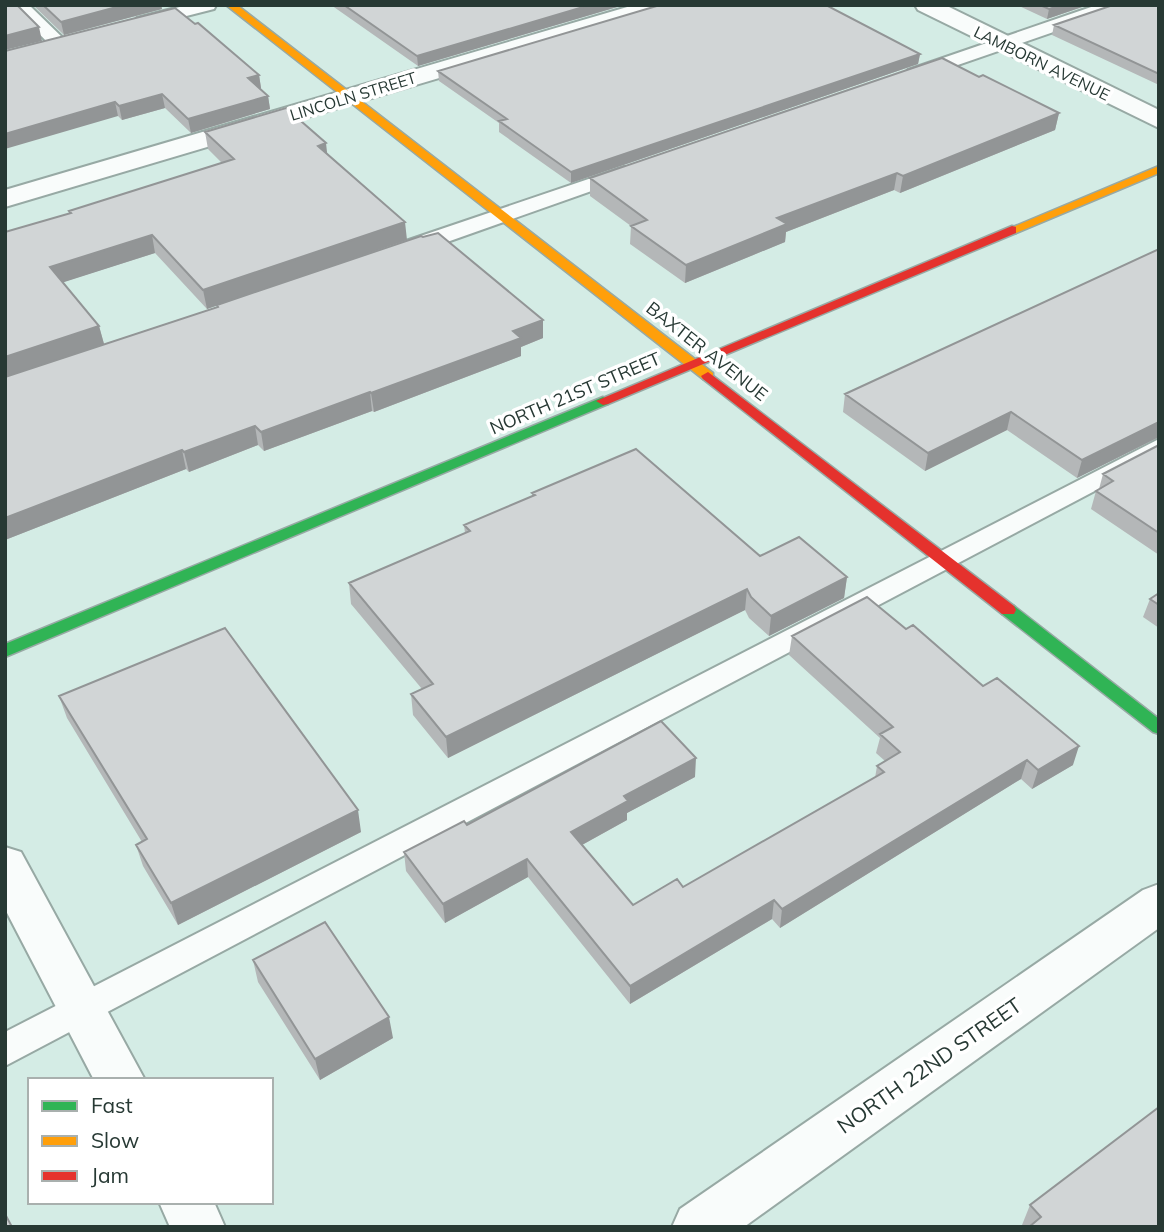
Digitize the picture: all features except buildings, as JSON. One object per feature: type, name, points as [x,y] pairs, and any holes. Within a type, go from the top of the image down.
[{"type":"street","name":"BAXTER AVENUE","points":[[231,5],[1159,728]]},
{"type":"street","name":"LINCOLN STREET","points":[[5,200],[660,5]]},
{"type":"street","name":"LAMBORN AVENUE","points":[[926,5],[1159,120]]},
{"type":"street","name":"NORTH 21ST STREET","points":[[5,651],[1159,169]]},
{"type":"street","points":[[5,864],[119,1078]]},
{"type":"street","name":"NORTH 22ND STREET","points":[[699,1227],[1159,904]]},
{"type":"street","points":[[186,1204],[198,1227]]},
{"type":"lane","points":[[19,5],[66,43],[38,50]]},
{"type":"lane","points":[[127,27],[208,5]]},
{"type":"lane","points":[[901,79],[1114,5]]},
{"type":"lane","points":[[383,257],[642,167]]},
{"type":"lane","points":[[5,1050],[1159,447]]},
{"type":"traffic: fast","points":[[5,651],[603,401]]},
{"type":"traffic: fast","points":[[1008,610],[1159,728]]},
{"type":"traffic: slow","points":[[231,5],[708,376]]},
{"type":"traffic: slow","points":[[1012,230],[1159,169]]},
{"type":"traffic: jam","points":[[603,401],[1012,230]]},
{"type":"traffic: jam","points":[[708,376],[1008,610]]}]
